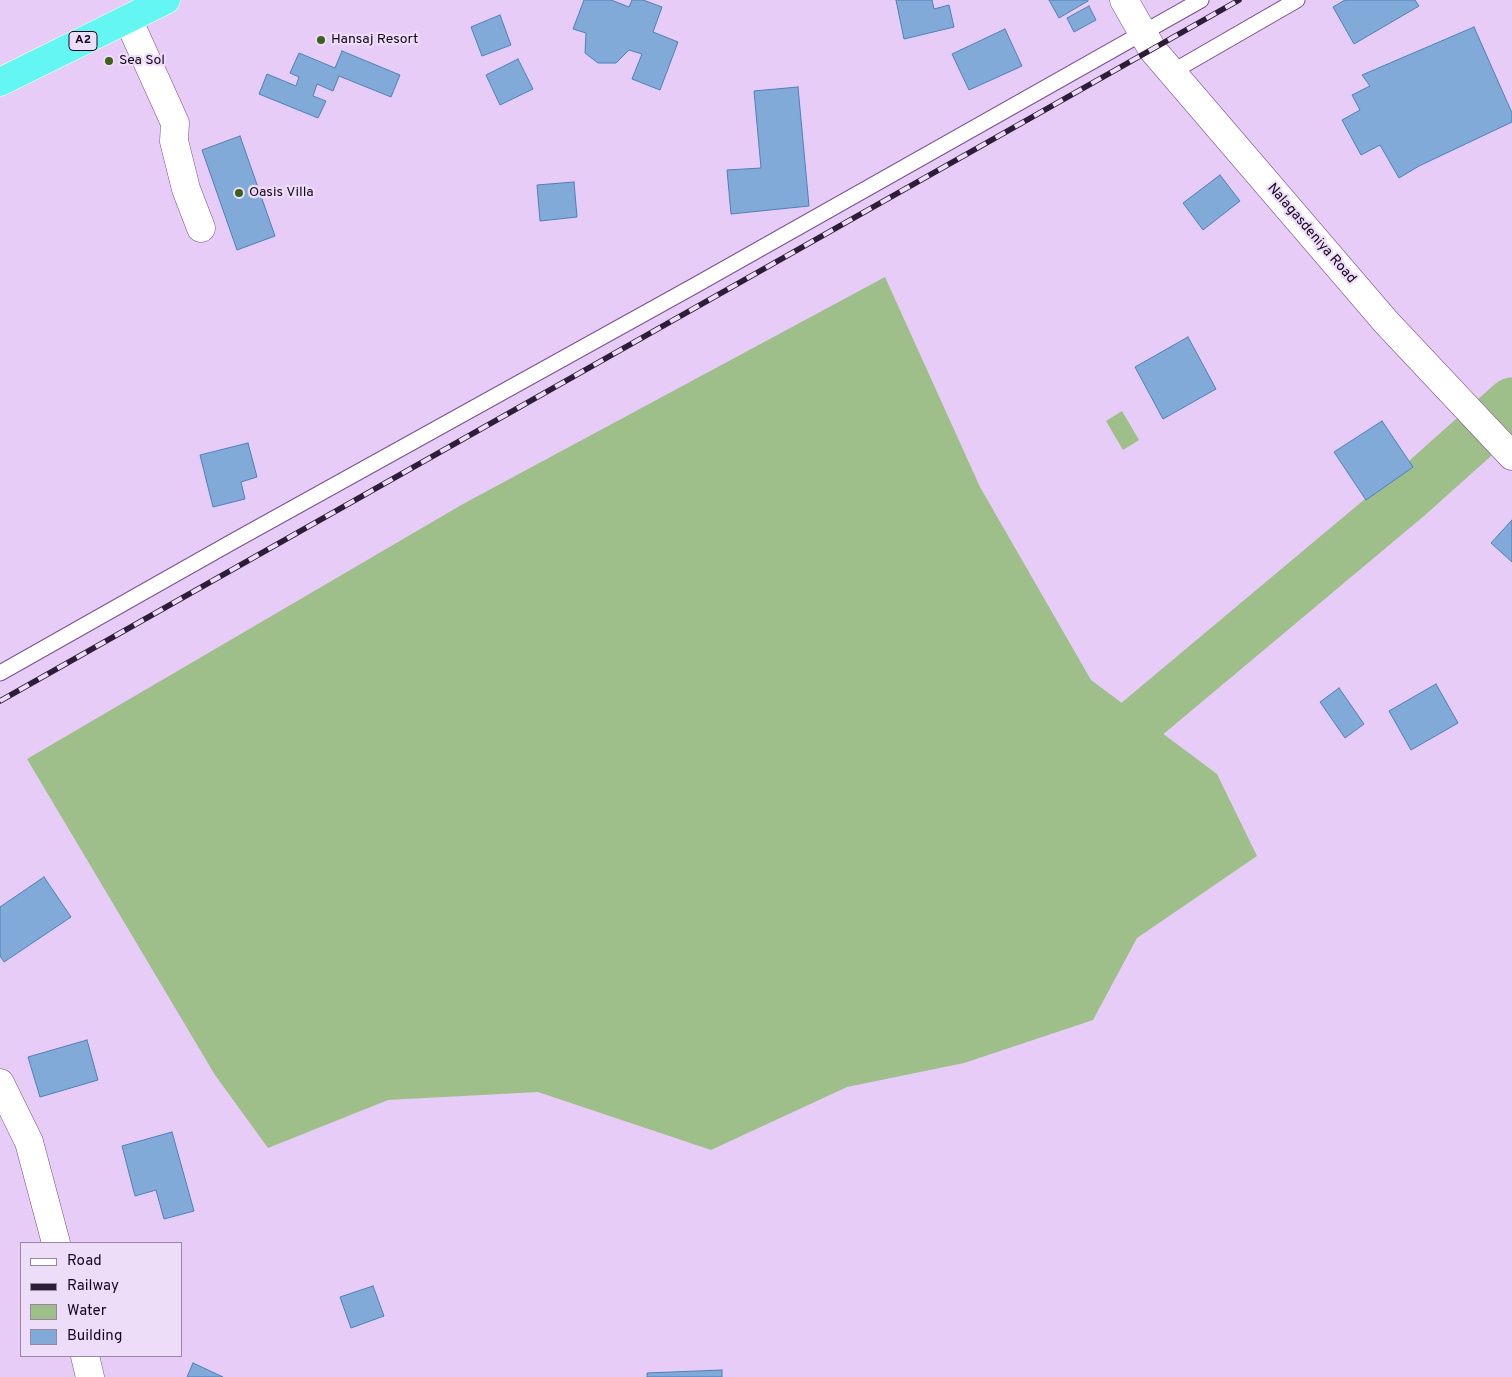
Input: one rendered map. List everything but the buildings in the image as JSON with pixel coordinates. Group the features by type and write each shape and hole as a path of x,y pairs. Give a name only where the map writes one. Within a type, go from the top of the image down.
{"highway":[{"name":"A2","path":"0,82 166,0"}],"street":[{"name":"Nalagasdeniya Road","path":"1124,0 1152,49 1386,322 1512,456"},
{"path":"128,19 175,123 174,141 186,190 201,228"},
{"path":"0,1083 29,1142 56,1242"},
{"path":"85,1357 90,1377"}],"lane":[{"path":"0,672 711,276 1200,0"},
{"path":"1172,72 1298,0"}],"water":[{"path":"885,277 980,487 1091,680 1217,774 1257,856 1137,938 1093,1020 964,1063 847,1087 711,1150 538,1092 388,1100 268,1148 215,1075 27,759 463,504"},
{"path":"1122,411 1139,440 1123,450 1106,421"}],"waterway":[{"path":"1137,723 1407,497 1512,403"}],"railway":[{"path":"0,701 1239,0"}],"place":[{"name":"Hansaj Resort","path":"321,40"},
{"name":"Sea Sol","path":"109,61"},
{"name":"Oasis Villa","path":"239,193"}]}
